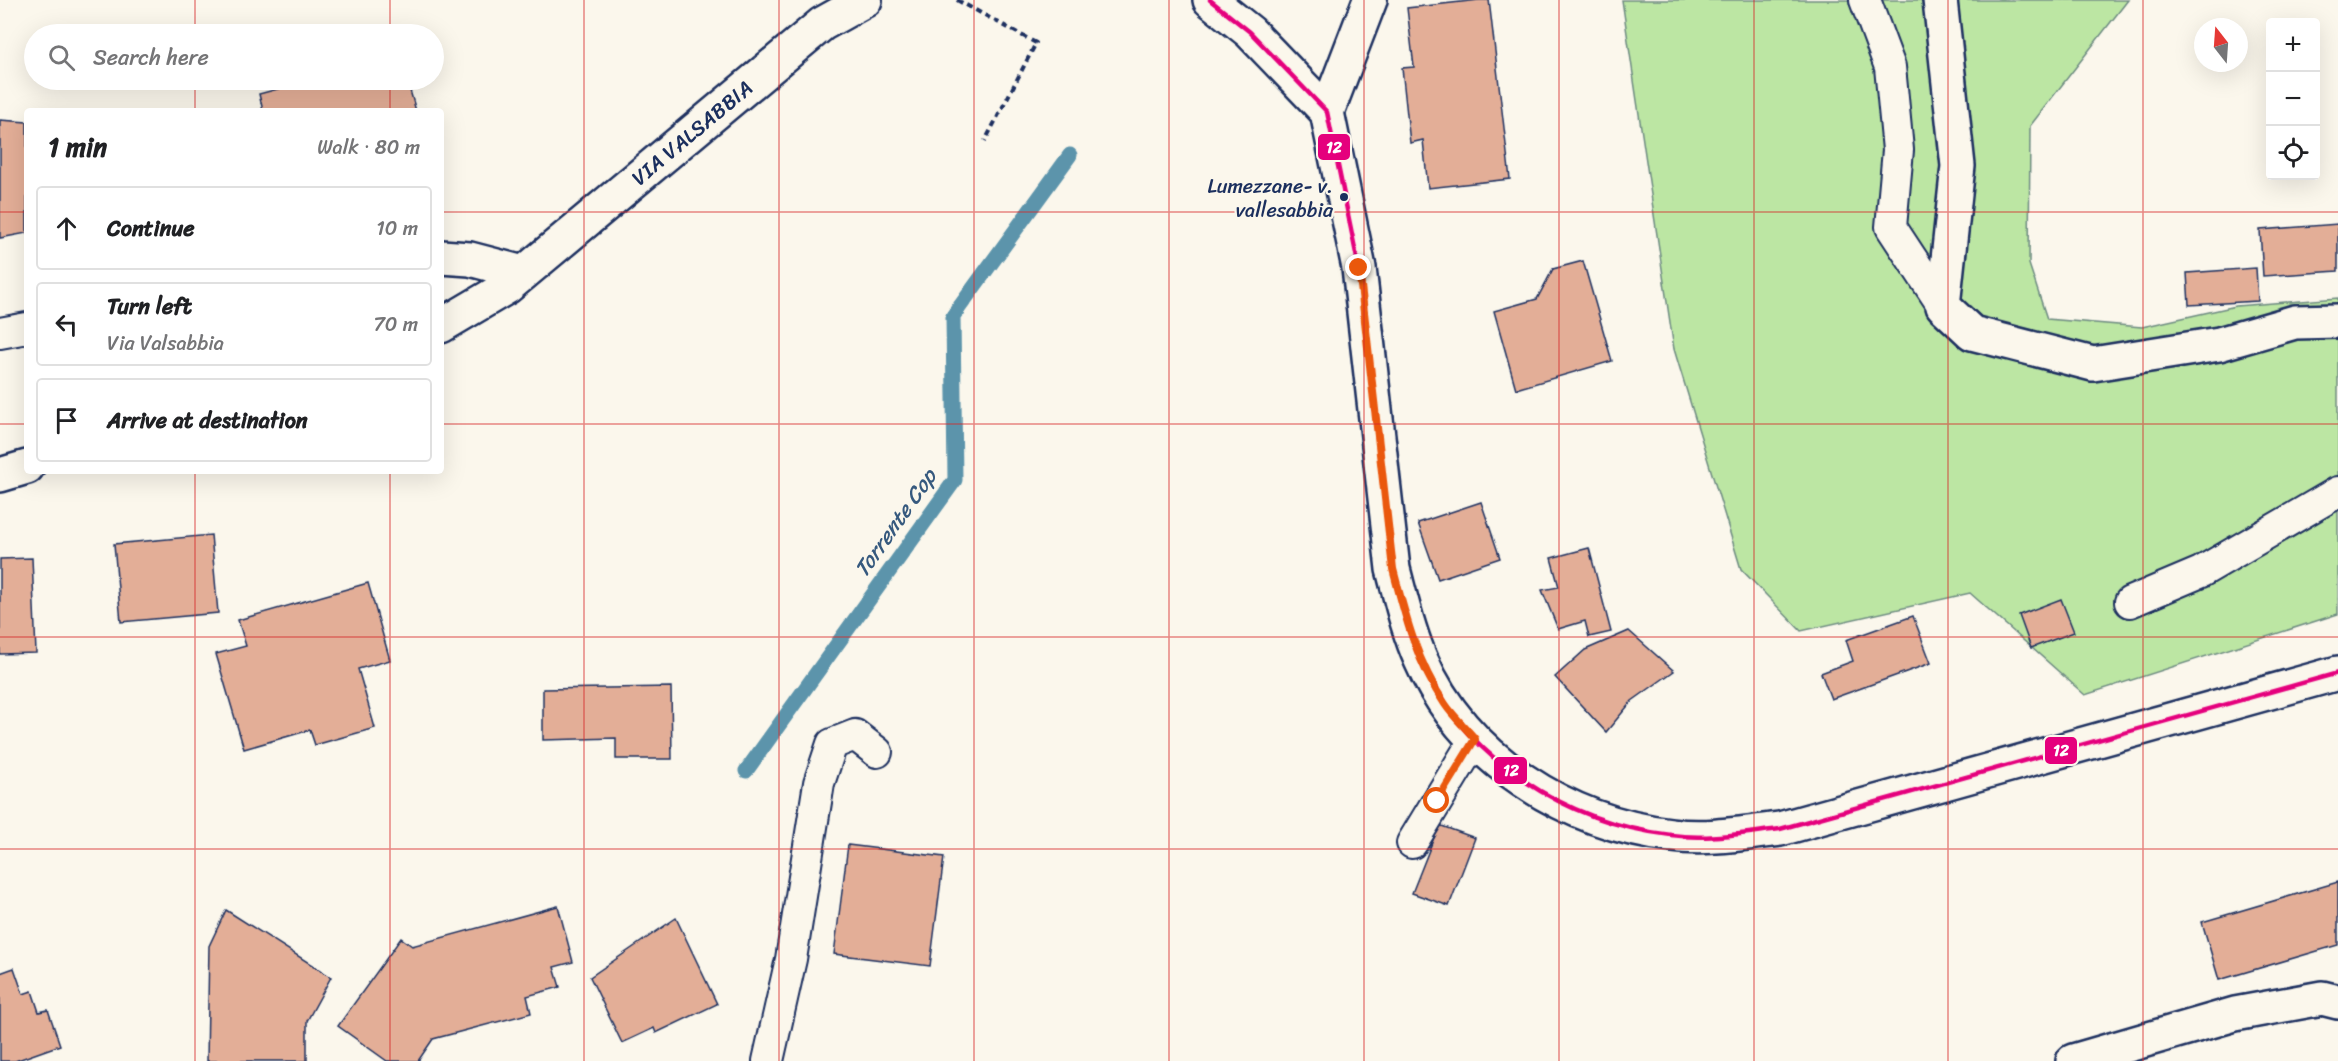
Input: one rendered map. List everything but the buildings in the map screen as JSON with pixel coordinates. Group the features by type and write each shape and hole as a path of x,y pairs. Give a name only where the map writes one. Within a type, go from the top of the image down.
{"main road":[{"name":"VIA VALSABBIA","path":"444,324 507,287 822,24 865,0"},
{"path":"1210,0 1250,32 1327,112 1359,268 1393,569 1404,613 1421,660 1445,704 1475,739 1499,761 1541,793 1576,811 1618,825 1672,836 1726,836 1780,829 2338,673"},
{"path":"1327,112 1370,0"},
{"path":"1940,0 1958,166 1943,306 1972,333 2093,364 2219,344 2295,322 2338,321"},
{"path":"444,257 470,259 523,273"},
{"path":"0,475 24,468"},
{"path":"2073,1061 2235,1014 2322,998 2338,1002"}],"lane":[{"path":"1864,0 1890,67 1898,150 1891,227 1943,306"},
{"path":"0,333 24,329"},
{"path":"2130,602 2201,572 2338,492"},
{"path":"768,1061 791,959 819,783 832,744 855,735 877,752"},
{"path":"1412,843 1475,739"}],"path":[{"path":"957,0 1036,43 985,141"}],"green space":[{"path":"1622,0 2128,0 2030,126 2029,264 2047,319 2142,327 2236,306 2338,298 2338,614 2085,695 1970,593 1801,631 1741,569 1674,349"}],"waterway":[{"name":"Torrente Cop","path":"746,771 955,480 953,316 1070,155"}],"transit line":[{"name":"12","path":"1210,0 1250,32 1327,112 1359,268 1393,569 1405,615 1421,660 1440,695 1464,727 1492,756 1523,780 1594,817 1632,828 1698,837 1780,829 2338,673"}],"place":[{"name":"Lumezzane- v. vallesabbia","path":"1344,197"}],"route":[{"path":"1359,268 1393,569 1404,613 1421,660 1445,704 1475,739 1437,801"}]}
